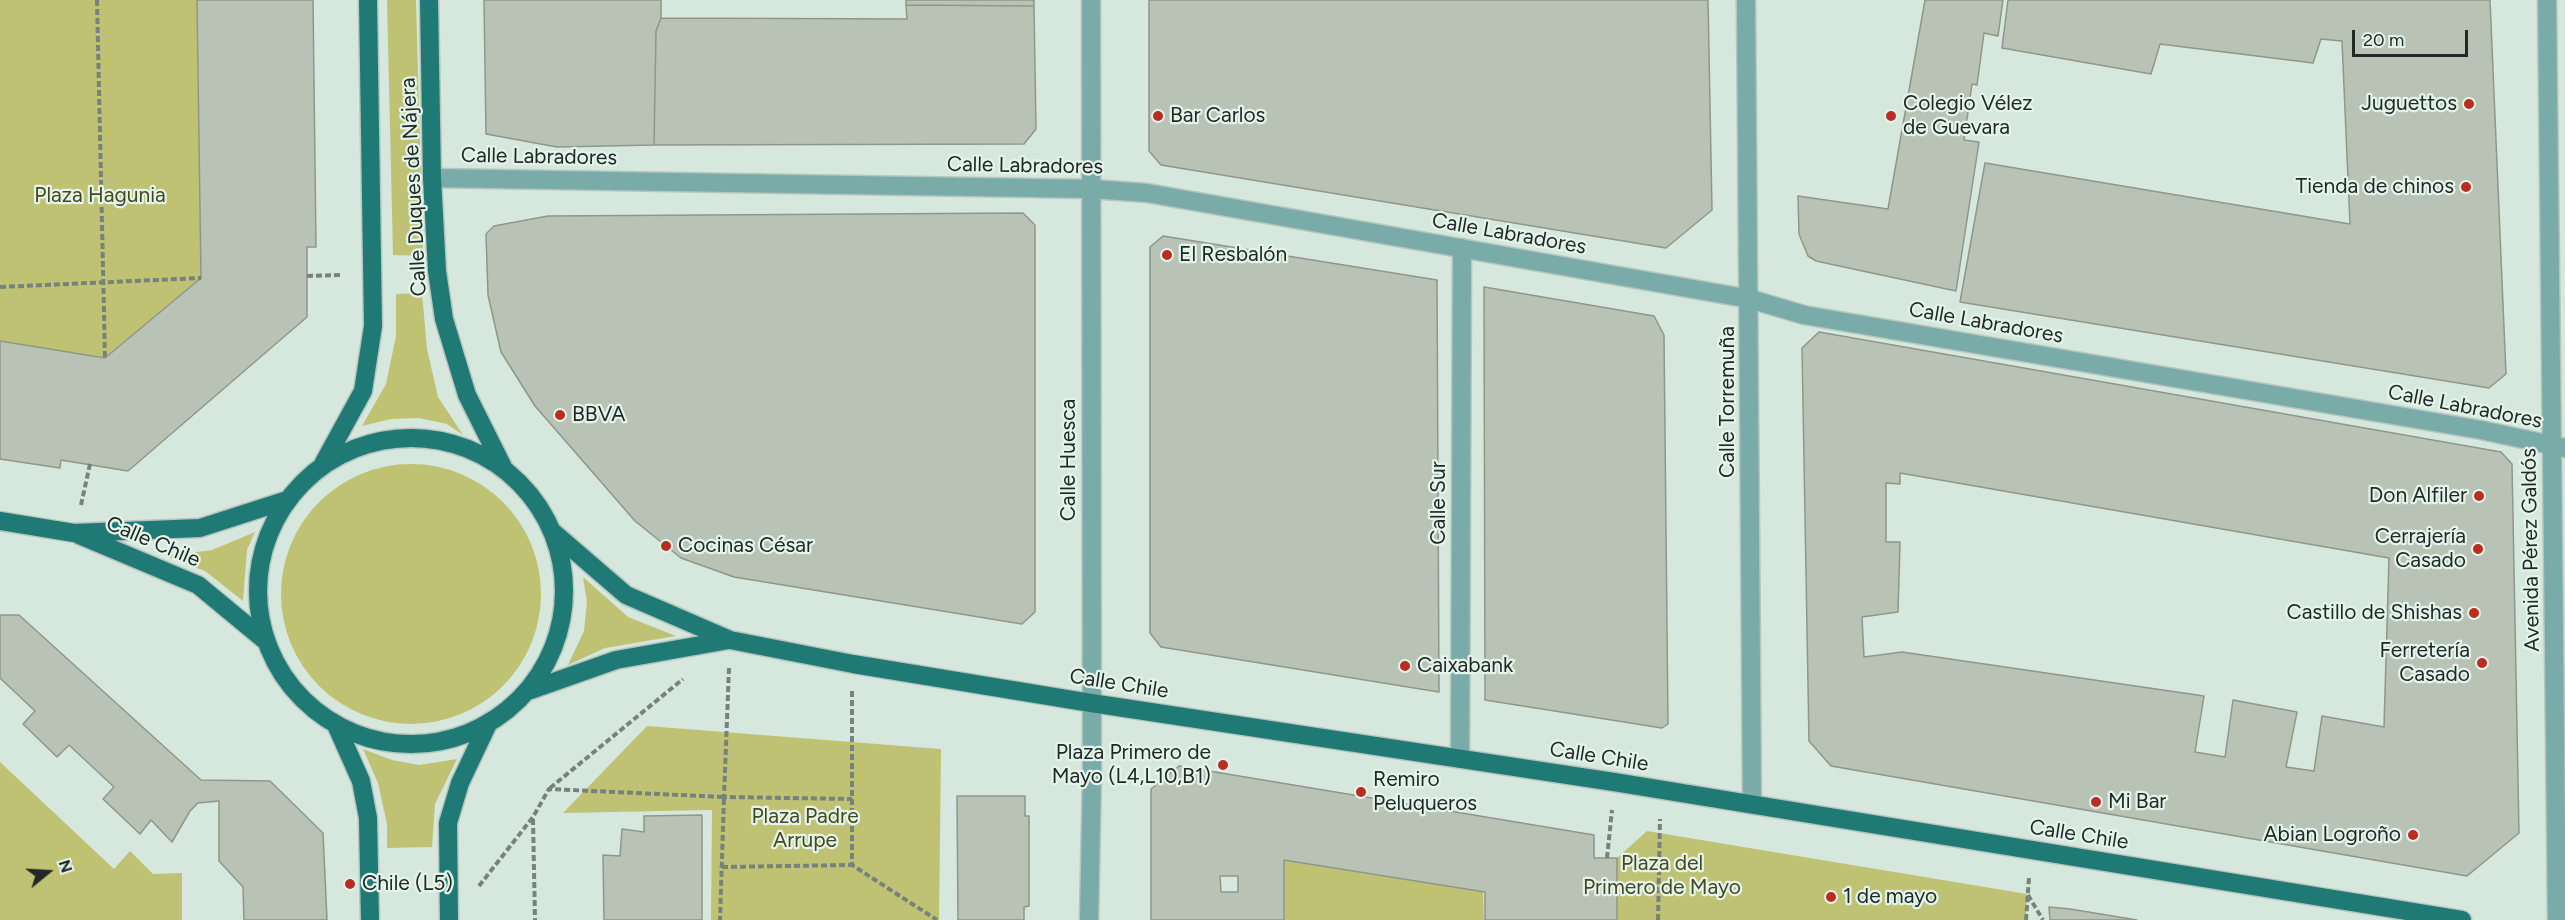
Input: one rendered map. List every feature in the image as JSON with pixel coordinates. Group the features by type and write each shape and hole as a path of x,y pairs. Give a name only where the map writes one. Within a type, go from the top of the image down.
{"main road":[{"name":"Calle Duques de Nájera","path":"323,464 363,391 373,326 368,0"},
{"name":"Calle Duques de Nájera","path":"429,0 432,178 437,271 444,319 467,395 504,468"},
{"path":"417,437 456,444 480,453 504,468 533,497 553,532 563,567 564,608 550,657 528,691 489,724 453,739 425,744 376,741 336,725 316,711 292,687 267,642 259,615 259,572 265,543 287,500 306,478 323,464 359,446 388,439 417,437"},
{"name":"Calle Chile","path":"0,521 74,533 200,528 287,500"},
{"name":"Calle Chile","path":"553,532 626,595 730,640 853,664 1091,703 1614,782 2032,850 2380,913 2462,920"},
{"name":"Calle Chile","path":"74,533 198,585 267,642"},
{"name":"Calle Chile","path":"528,691 616,660 730,640"},
{"path":"449,920 448,824 460,783 489,724"},
{"path":"336,725 361,781 368,818 370,920"}],"street":[{"name":"Calle Huesca","path":"1089,920 1091,0"},
{"name":"Calle Torremuña","path":"1746,0 1752,804"},
{"name":"Avenida Pérez Galdós","path":"2547,0 2559,448 2558,920"},
{"name":"Calle Labradores","path":"432,178 1092,189 1147,193 1750,299 1804,315 2481,430 2559,448"},
{"name":"Calle Sur","path":"1460,759 1462,248"}],"path":[{"path":"97,0 105,358"},
{"path":"0,287 201,278"},
{"path":"74,533 90,464"},
{"path":"720,920 730,640"},
{"path":"852,865 853,664"},
{"path":"474,892 533,817 549,789 684,677"},
{"path":"1607,858 1614,782"},
{"path":"549,789 852,800"},
{"path":"1658,920 1661,790"},
{"path":"533,817 535,920"},
{"path":"2026,920 2032,850"},
{"path":"722,867 852,865 937,920"},
{"path":"2027,894 2043,920"}],"green space":[{"name":"Plaza Hagunia","path":"0,0 197,0 201,278 105,358 0,341"},
{"path":"387,0 416,0 423,256 393,255"},
{"path":"422,293 427,349 438,397 463,435 447,424 419,418 391,419 362,426 386,384 396,336 396,294"},
{"path":"411,464 436,466 461,474 483,486 503,502 519,522 531,544 539,569 541,594 539,619 531,644 519,666 503,686 483,702 461,714 436,722 411,724 386,722 361,714 339,702 319,686 303,666 291,644 283,619 281,594 283,569 291,544 303,522 319,502 339,486 361,474 386,466"},
{"path":"255,532 247,550 243,601 205,571 166,556 212,550"},
{"path":"583,577 628,617 676,636 605,648 568,665 584,631 587,602"},
{"name":"Plaza Padre Arrupe","path":"647,726 941,749 939,920 711,920 712,810 563,813"},
{"path":"363,749 392,760 419,765 457,759 435,804 432,847 387,848 387,824 378,783"},
{"path":"0,762 114,869 130,851 153,874 182,873 182,920 0,920"},
{"name":"Plaza del Primero de Mayo","path":"1647,831 2027,894 2026,920 1617,920 1617,858"},
{"path":"1284,860 1483,892 1484,920 1284,920"}],"building":[{"path":"197,0 313,0 316,247 307,247 307,317 128,471 61,460 60,468 0,459 0,341 105,358 201,278"},
{"path":"484,0 661,0 661,18 656,31 654,145 557,147 486,134"},
{"path":"906,0 1034,0 1034,6 906,5"},
{"path":"1149,0 1708,0 1712,210 1666,248 1161,165 1149,151"},
{"path":"1925,0 2003,0 1998,36 1984,33 1977,85 1972,84 1964,140 1979,142 1956,291 1816,261 1808,256 1799,234 1798,196 1888,209"},
{"path":"2008,0 2490,0 2506,374 2489,388 1960,302 1985,163 2350,224 2342,41 2321,39 2313,63 2160,44 2151,74 2002,48"},
{"path":"906,5 1034,6 1036,129 1024,144 654,145 656,31 661,18 907,19"},
{"path":"1023,213 1035,225 1035,612 1022,624 734,577 681,558 635,521 535,406 501,352 488,295 486,234 494,226 548,216"},
{"path":"1163,236 1437,280 1439,692 1161,647 1150,633 1150,247"},
{"path":"1484,287 1654,316 1664,335 1668,724 1662,728 1485,700"},
{"path":"1819,332 2501,452 2512,464 2519,833 2467,876 1831,766 1809,741 1802,348","holes":["1900,473 2389,558 2384,727 2322,716 2314,771 2286,767 2297,712 2233,700 2225,757 2195,752 2204,696 1902,652 1864,657 1862,617 1898,612 1900,542 1886,542 1886,483 1900,484"]},
{"path":"0,615 19,615 201,780 270,781 323,833 327,920 244,920 243,887 219,861 219,801 198,803 190,811 172,842 151,820 140,834 103,799 114,787 69,745 57,757 23,724 35,711 0,678"},
{"path":"1179,766 1594,835 1594,858 1617,858 1617,920 1485,920 1485,892 1284,860 1284,920 1151,920 1151,789","holes":["1220,876 1238,876 1238,892 1221,892"]},
{"path":"957,796 1025,796 1025,816 1029,816 1029,906 1024,907 1024,920 958,920"},
{"path":"702,815 702,920 604,920 603,855 620,856 622,829 644,832 644,816"},
{"path":"2049,907 2070,909 2137,920 2050,920"}],"place":[{"name":"Juguettos","path":"2469,104"},
{"name":"Bar Carlos","path":"1158,116"},
{"name":"Colegio Vélez de Guevara","path":"1891,116"},
{"name":"Tienda de chinos","path":"2466,187"},
{"name":"El Resbalón","path":"1167,255"},
{"name":"BBVA","path":"560,415"},
{"name":"Don Alfiler","path":"2479,496"},
{"name":"Cocinas César","path":"666,546"},
{"name":"Cerrajería Casado","path":"2478,549"},
{"name":"Castillo de Shishas","path":"2474,613"},
{"name":"Ferretería Casado","path":"2482,663"},
{"name":"Caixabank","path":"1405,666"},
{"name":"Plaza Primero de Mayo (L4,L10,B1)","path":"1223,765"},
{"name":"Remiro Peluqueros","path":"1361,792"},
{"name":"Mi Bar","path":"2096,802"},
{"name":"Abian Logroño","path":"2413,835"},
{"name":"Chile (L5)","path":"350,884"},
{"name":"1 de mayo","path":"1831,897"}]}
